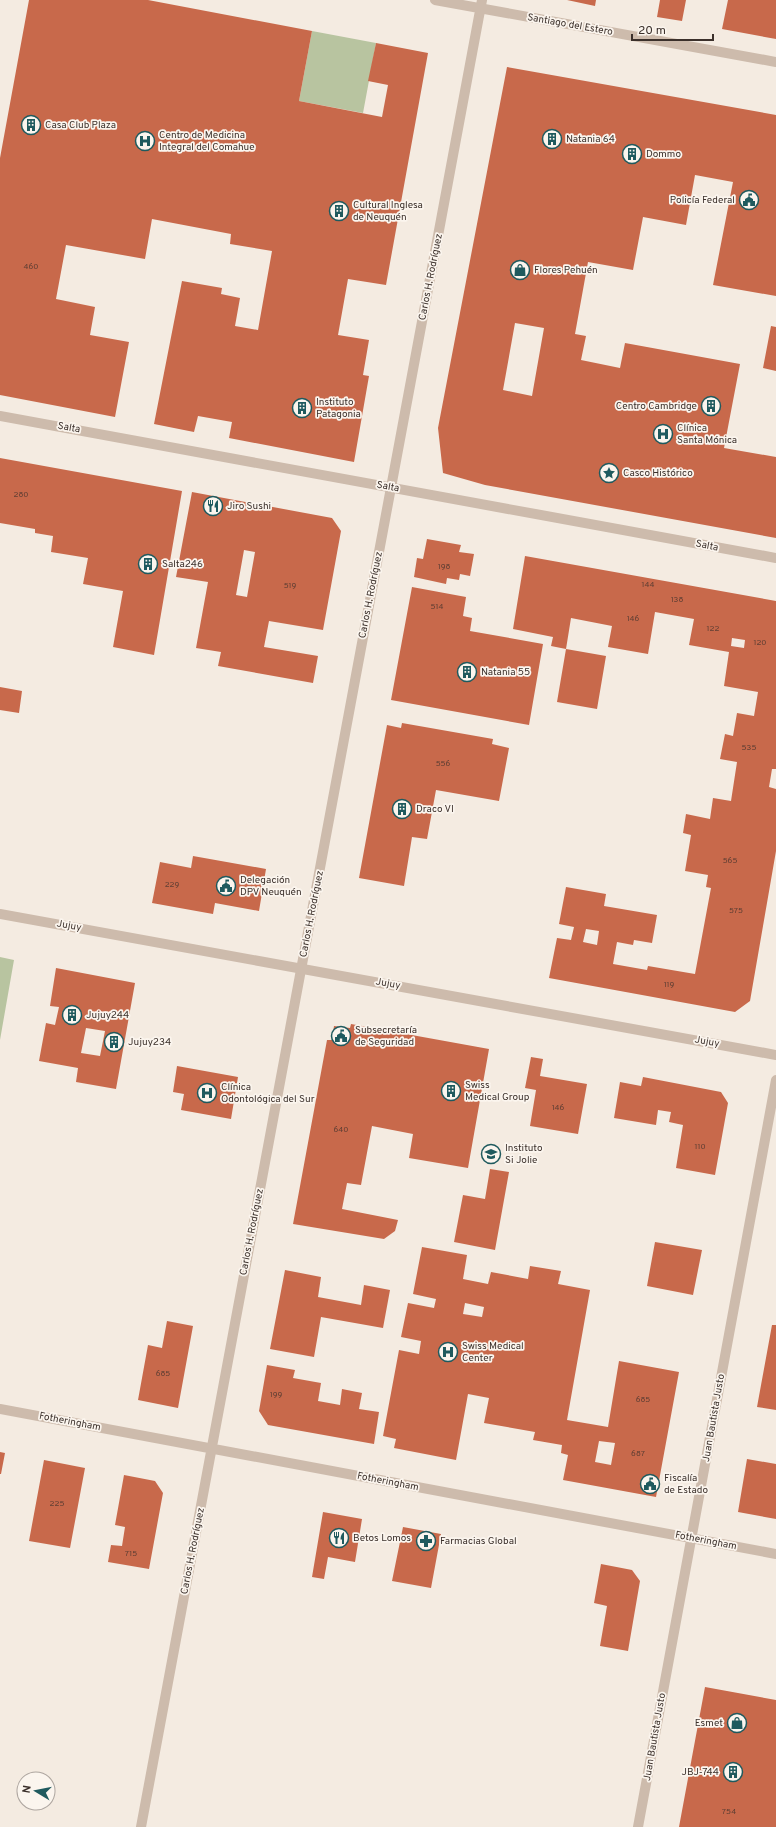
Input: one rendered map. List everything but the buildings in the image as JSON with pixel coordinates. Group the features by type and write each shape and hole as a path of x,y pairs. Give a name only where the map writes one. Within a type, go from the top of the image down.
{"street":[{"name":"Santiago del Estero","path":"435,0 481,4 776,62"},
{"name":"Carlos H. Rodríguez","path":"141,1827 481,4"},
{"name":"Salta","path":"0,416 776,558"},
{"name":"Jujuy","path":"0,914 776,1055"},
{"name":"Juan Bautista Justo","path":"638,1827 776,1080"},
{"name":"Fotheringham","path":"0,1409 776,1554"}],"green space":[{"path":"312,31 376,43 363,113 299,101"},
{"path":"0,957 14,960 0,1040"}],"place":[{"name":"Casa Club Plaza","path":"31,125"},
{"name":"Natania 64","path":"552,139"},
{"name":"Centro de Medicina Integral del Comahue","path":"145,141"},
{"name":"Dommo","path":"632,154"},
{"name":"Policía Federal","path":"749,200"},
{"name":"Cultural Inglesa de Neuquén","path":"339,211"},
{"name":"Flores Pehuén","path":"520,270"},
{"name":"Centro Cambridge","path":"711,406"},
{"name":"Instituto Patagonia","path":"302,408"},
{"name":"Clínica Santa Mónica","path":"663,434"},
{"name":"Casco Histórico","path":"609,473"},
{"name":"Jiro Sushi","path":"213,506"},
{"name":"Salta246","path":"148,564"},
{"name":"Natania 55","path":"467,672"},
{"name":"Draco VI","path":"402,809"},
{"name":"Delegación DPV Neuquén","path":"226,886"},
{"name":"Jujuy244","path":"72,1015"},
{"name":"Subsecretaría de Seguridad","path":"341,1036"},
{"name":"Jujuy234","path":"114,1042"},
{"name":"Swiss Medical Group","path":"451,1091"},
{"name":"Clínica Odontológica del Sur","path":"207,1093"},
{"name":"Instituto Si Jolie","path":"491,1154"},
{"name":"Swiss Medical Center","path":"448,1352"},
{"name":"Fiscalía de Estado","path":"650,1484"},
{"name":"Betos Lomos","path":"339,1538"},
{"name":"Farmacias Global","path":"426,1541"},
{"name":"Esmet","path":"737,1723"},
{"name":"JBJ-744","path":"733,1772"}]}
